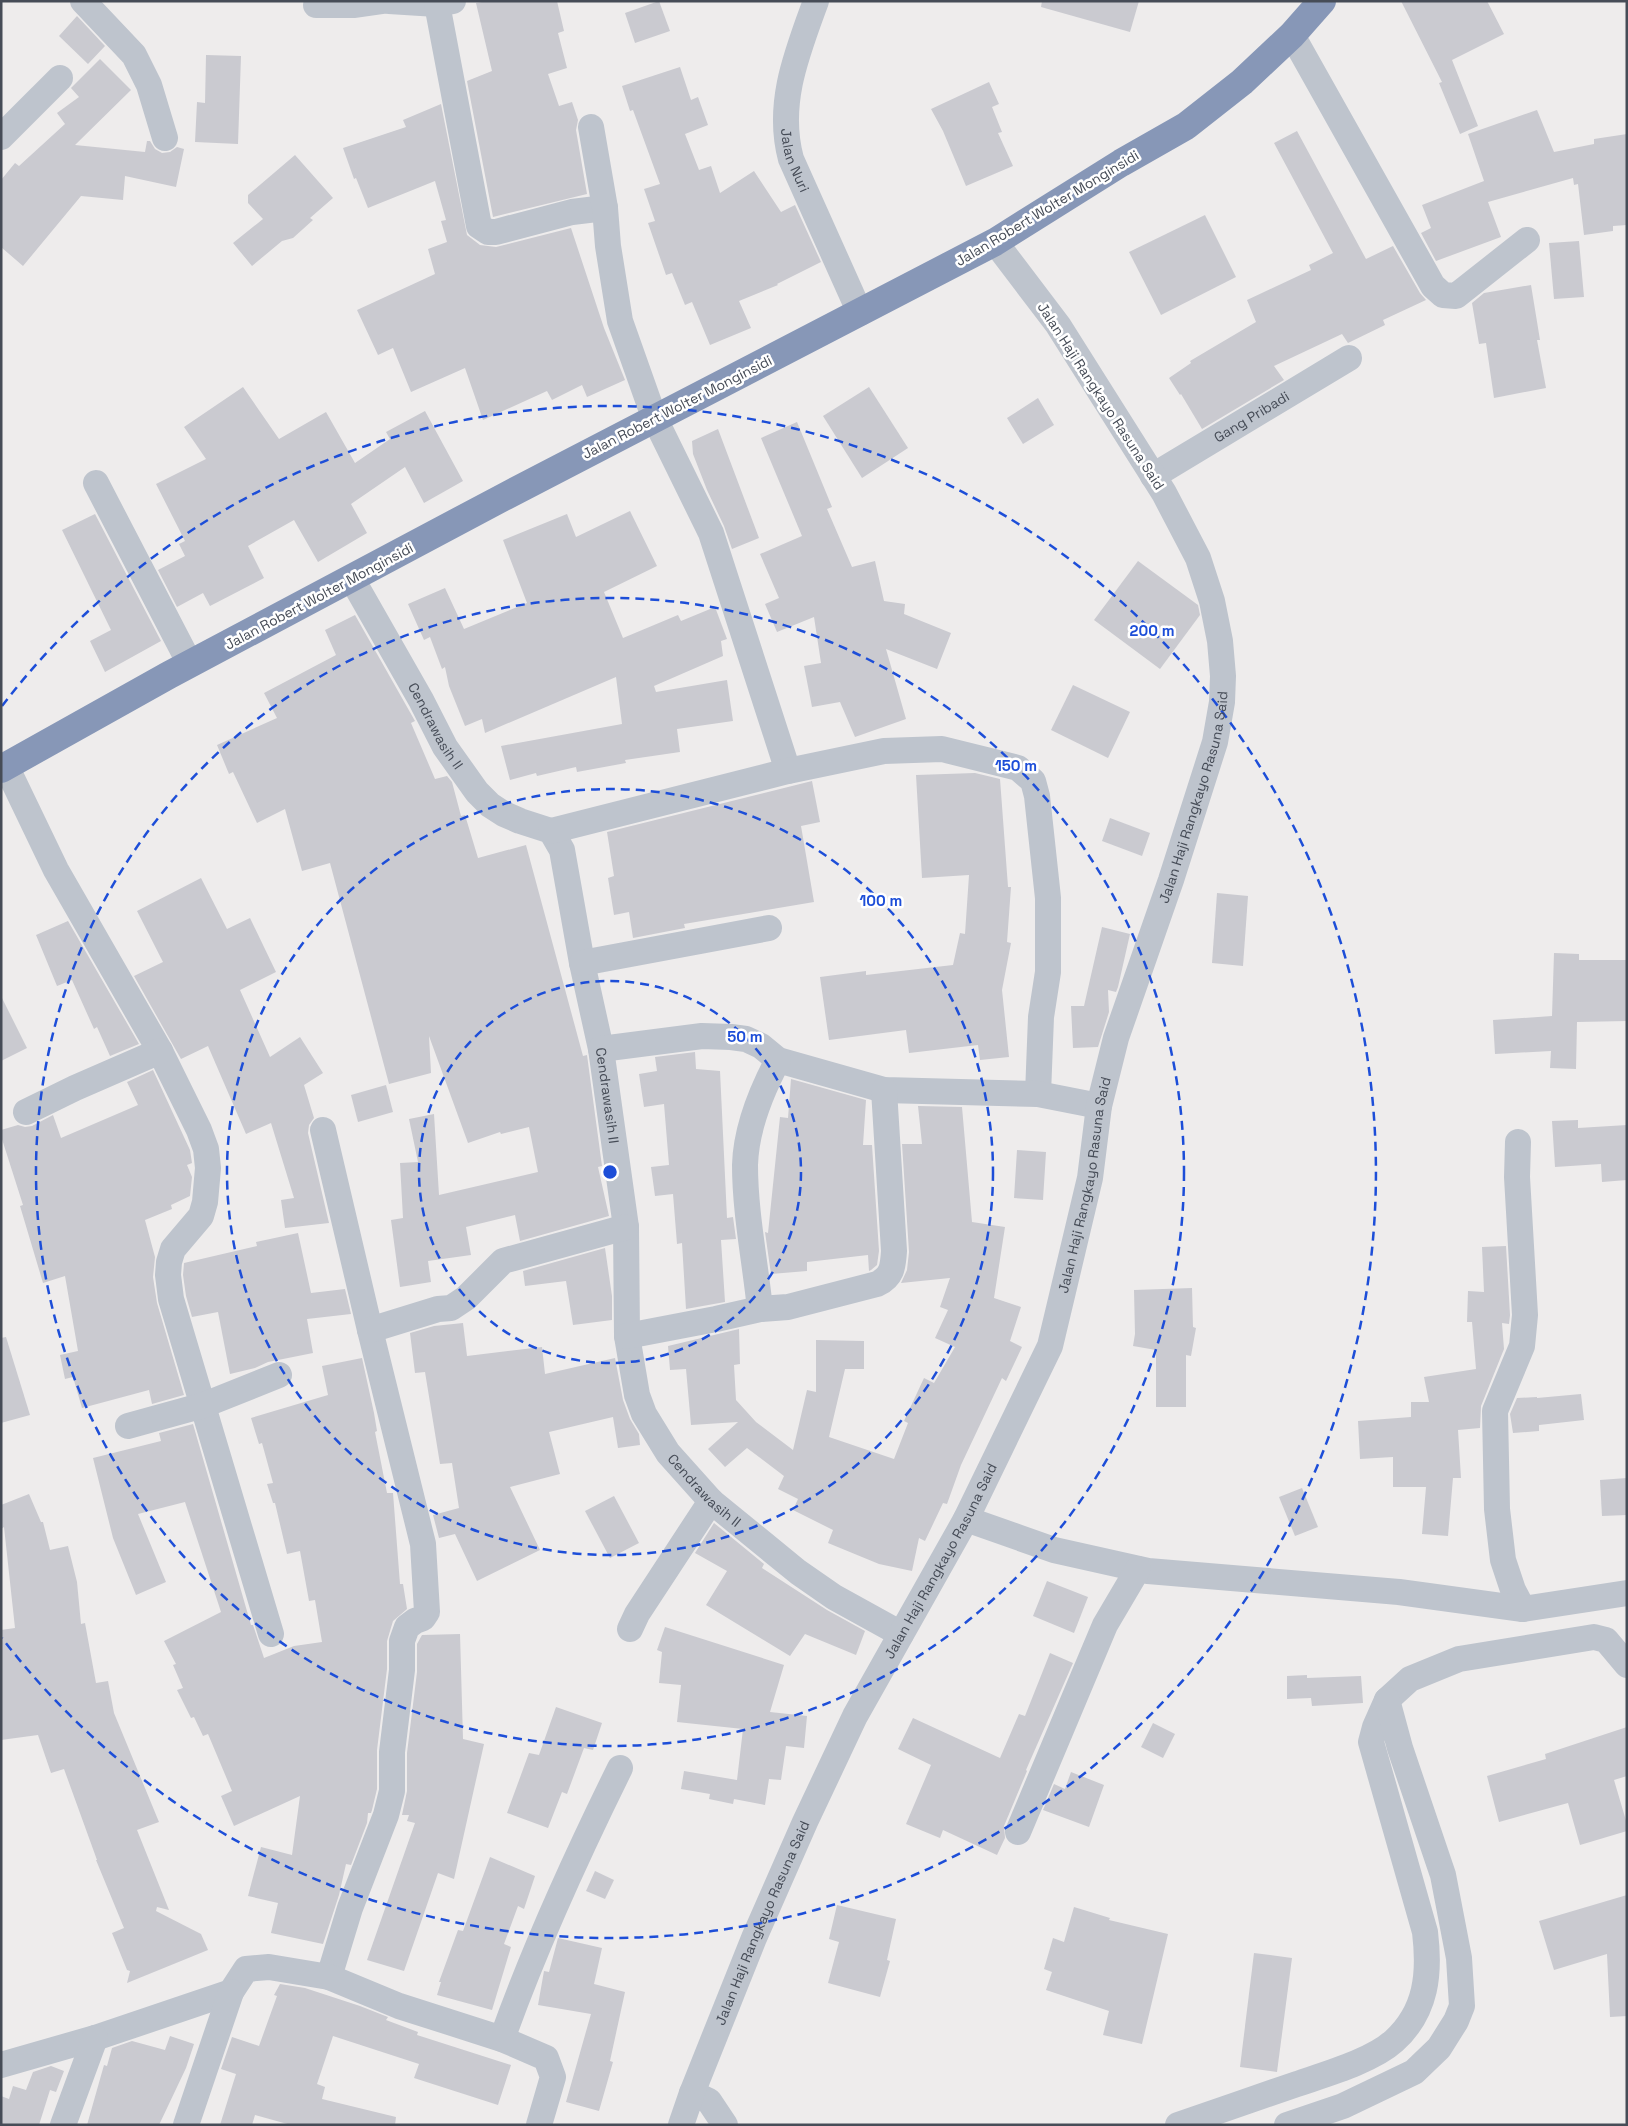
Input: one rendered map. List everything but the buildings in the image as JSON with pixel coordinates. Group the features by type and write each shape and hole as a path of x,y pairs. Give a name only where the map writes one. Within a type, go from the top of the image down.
{"highway":[{"name":"Jalan Robert Wolter Monginsidi","path":"4,768 190,664 352,578 654,418 995,242 1121,163 1186,126 1242,82 1292,35 1322,1"}],"street":[{"path":"83,1 134,55 150,85 165,138"},
{"path":"316,5 383,1"},
{"path":"389,1 445,2 479,226 488,232 496,232 572,212 605,208"},
{"name":"Jalan Nuri","path":"816,1 800,44 789,85 785,116 785,138 791,159 860,312"},
{"path":"1292,35 1433,286 1443,295 1456,296 1527,240"},
{"path":"1,137 60,78"},
{"path":"591,126 605,208 608,246 620,321 654,418 711,533 788,771"},
{"name":"Jalan Haji Rangkayo Rasuna Said","path":"681,2125 754,1938 805,1822 855,1716 966,1519 1050,1346 1090,1178 1099,1106 1116,1038 1171,880 1215,742 1222,702 1223,676 1220,640 1212,601 1198,558 1153,476 1058,326 995,242"},
{"name":"Gang Pribadi","path":"1153,476 1349,358"},
{"path":"96,483 190,664"},
{"name":"Cendrawasih II","path":"352,578 421,700 445,747 477,792 490,805 504,814 520,822 551,831 562,850 582,963 601,1049 626,1227 627,1336 637,1395 644,1414 668,1453 711,1501 798,1572 834,1597 901,1634"},
{"path":"551,831 788,771 884,751 942,749 1018,768 1033,781 1038,796 1048,898 1048,972 1041,1017 1038,1094"},
{"path":"4,768 56,870 160,1051 199,1130 206,1149 208,1168 205,1202 201,1216 173,1249 168,1275 171,1299 204,1405 270,1634"},
{"path":"582,963 769,928"},
{"path":"601,1049 702,1036 746,1038 761,1046 778,1060 884,1090 1038,1094 1099,1106"},
{"path":"26,1112 75,1088 160,1051"},
{"path":"760,1308 745,1163 751,1129 762,1090 778,1060"},
{"path":"627,1336 716,1319 760,1308 788,1306 871,1286 884,1281 891,1273 894,1251 884,1090"},
{"path":"323,1130 423,1544 427,1612 423,1618 407,1627 402,1641 402,1670 392,1752 392,1791 386,1815 350,1908 329,1978"},
{"path":"1518,1142 1517,1177 1525,1315 1522,1346 1495,1411 1497,1509 1503,1560 1513,1590 1523,1609"},
{"path":"370,1330 438,1309 451,1308 466,1298 503,1261 626,1227"},
{"path":"128,1426 204,1405 279,1375"},
{"path":"630,1629 637,1614 711,1501"},
{"path":"966,1519 1054,1550 1138,1568 1399,1592 1523,1609 1627,1593"},
{"path":"1018,1832 1105,1626 1138,1568"},
{"path":"1178,2125 1333,2072 1378,2052 1394,2041 1408,2024 1421,2002 1429,1960 1425,1932 1371,1742 1375,1727 1387,1700 1410,1679 1459,1659 1574,1639 1594,1637 1606,1640 1627,1665"},
{"path":"1287,2125 1343,2106 1414,2072 1439,2048 1456,2021 1462,2006 1459,1958 1443,1875 1400,1748 1387,1700"},
{"path":"502,2039 523,1981 554,1907 620,1768"},
{"path":"1429,1960 1459,1958"},
{"path":"186,2125 231,1992 246,1969 269,1967 329,1978 399,2006 502,2039 546,2058 553,2077 539,2125"},
{"path":"1,2065 95,2038 231,1992"},
{"path":"63,2125 95,2038"},
{"path":"1333,2072 1343,2106"},
{"path":"692,2093 709,2101 725,2125"}]}
